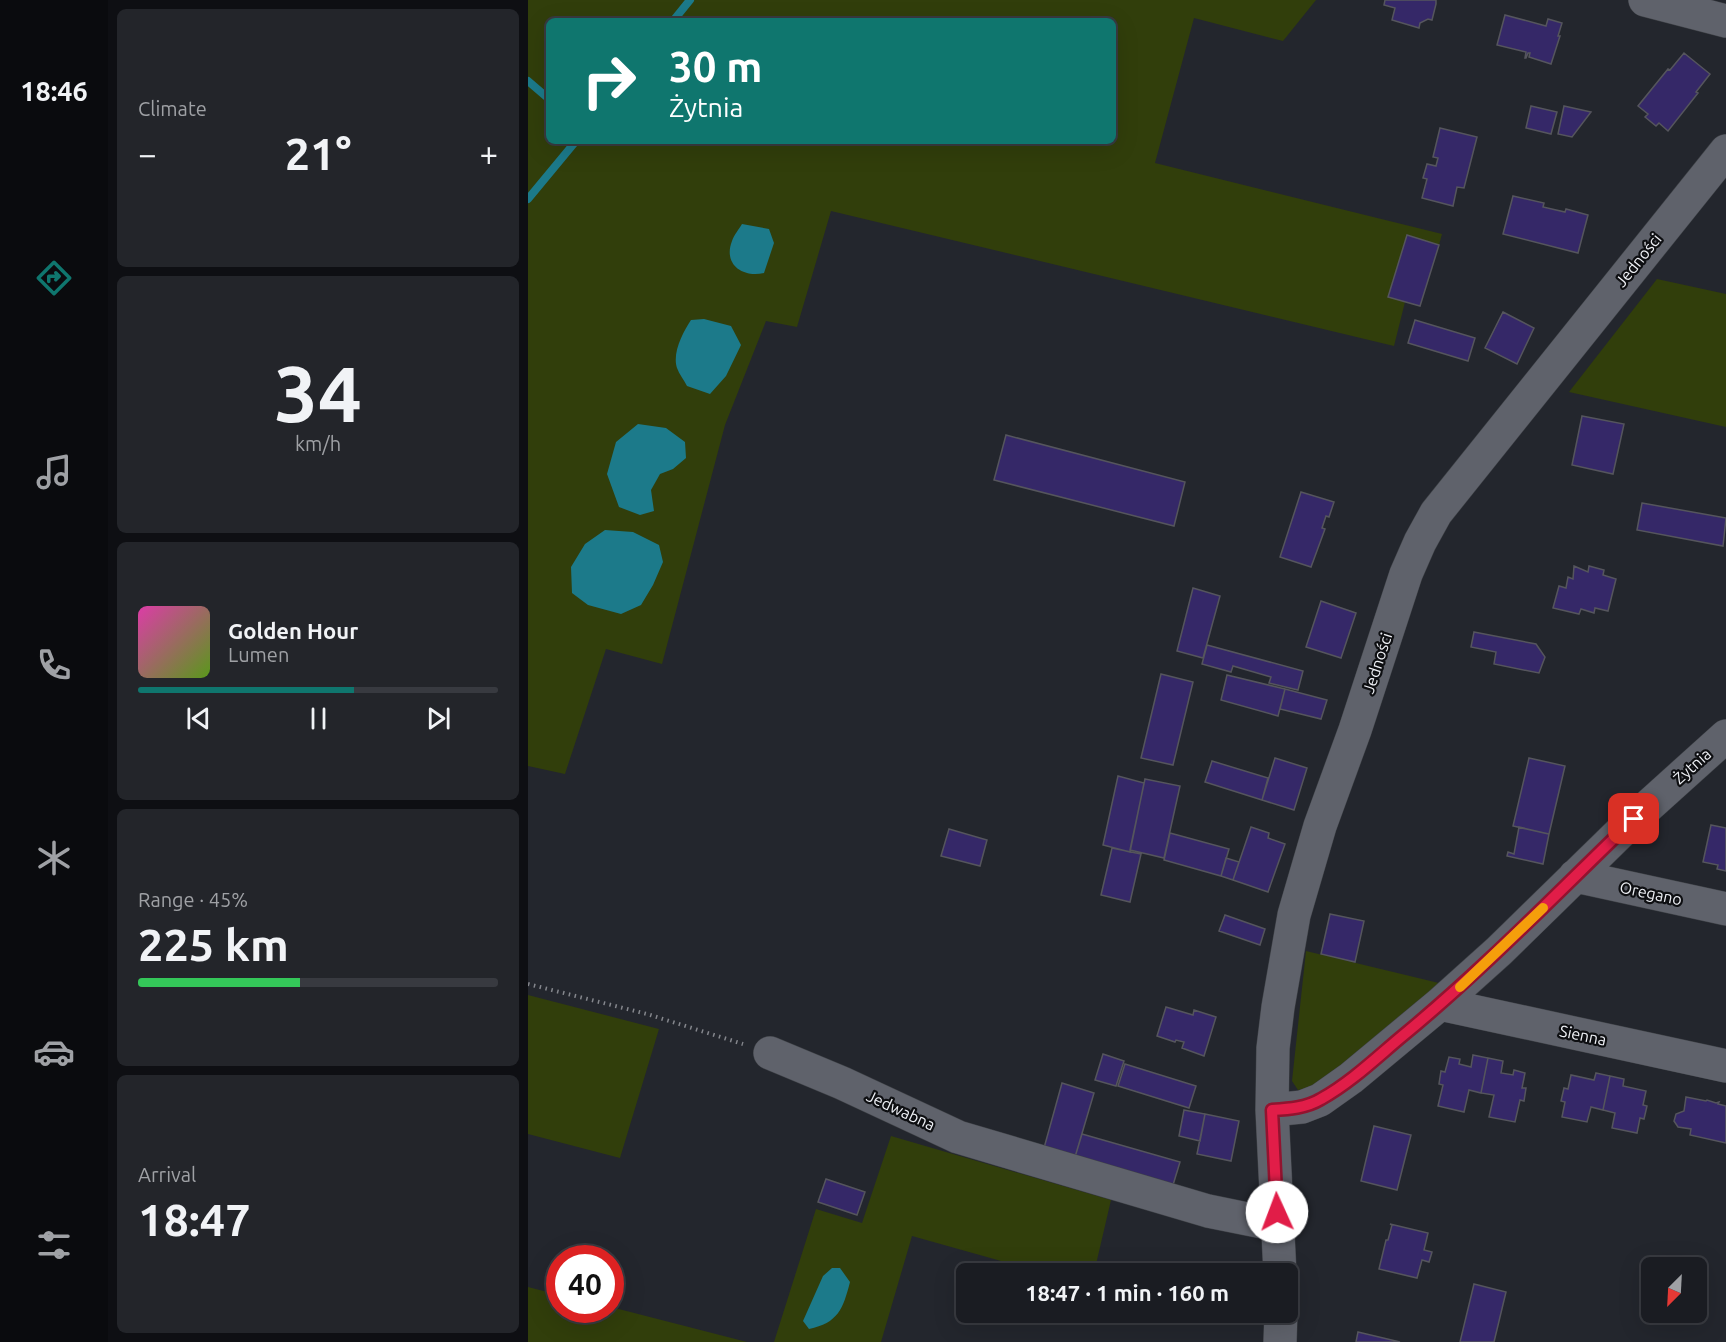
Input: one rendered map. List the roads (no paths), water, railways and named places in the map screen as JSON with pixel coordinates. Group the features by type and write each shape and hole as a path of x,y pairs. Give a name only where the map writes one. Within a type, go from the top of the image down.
{"street":[{"path":"1645,0 1726,21"},
{"name":"Jedności","path":"1279,1263 1272,1110 1273,1047 1276,1017 1296,908 1320,826 1355,730 1411,560 1436,513 1726,151"},
{"name":"Żytnia","path":"1272,1110 1302,1107 1320,1100 1351,1078 1499,951 1634,819 1726,736"},
{"name":"Oregano","path":"1575,876 1726,909"},
{"name":"Sienna","path":"1440,1004 1726,1066"},
{"name":"Jedwabna","path":"770,1053 831,1078 958,1137 1208,1211 1277,1225"},
{"path":"1280,1342 1281,1323"}],"water":[{"path":"742,224 769,229 774,243 764,273 748,273 736,268 732,263 730,249"},
{"path":"704,319 731,326 741,345 726,376 710,394 687,386 676,362 679,343 691,320"},
{"path":"638,424 666,428 685,442 686,458 673,469 660,474 651,490 654,511 640,515 619,507 607,474 616,442"},
{"path":"605,530 633,532 659,545 663,562 641,605 621,614 588,605 572,593 571,567 585,544"},
{"path":"832,1268 840,1268 850,1282 845,1300 833,1319 809,1329 803,1321 823,1276"}],"waterway":[{"path":"675,18 690,0"},
{"path":"528,81 546,96"},
{"path":"528,199 574,144"}]}
